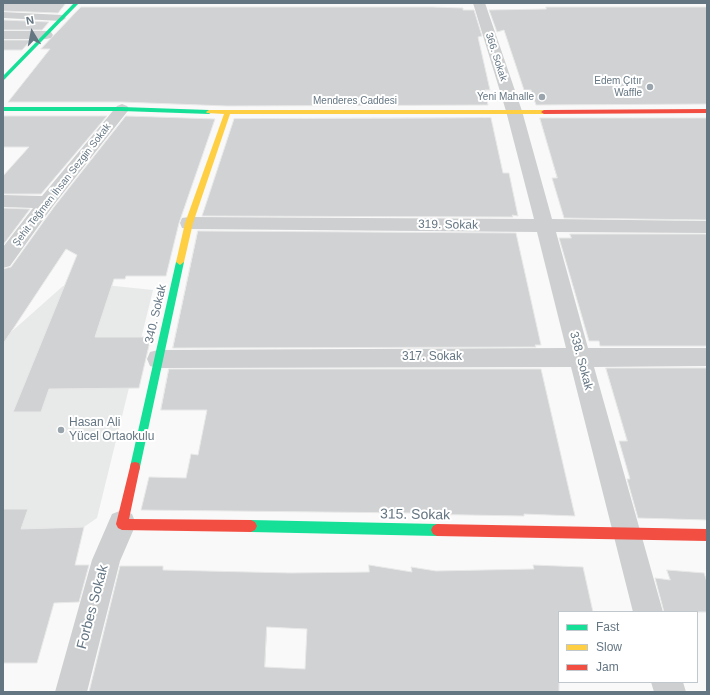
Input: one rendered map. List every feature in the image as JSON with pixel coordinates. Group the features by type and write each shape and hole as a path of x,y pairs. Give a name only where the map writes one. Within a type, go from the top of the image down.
{"main road":[{"path":"3,79 77,3"},
{"name":"Menderes Caddesi","path":"3,108 122,109 227,113 707,111"},
{"name":"340. Sokak","path":"122,524 188,223 227,113"},
{"name":"315. Sokak","path":"122,524 707,535"}],"street":[{"name":"366. Sokak","path":"479,3 514,111"},
{"path":"3,35 46,35"},
{"name":"Şehit Teğmen İhsan Sezgin Sokak","path":"3,261 47,202 122,109"},
{"name":"338. Sokak","path":"514,111 648,611"},
{"path":"3,201 47,202"},
{"name":"319. Sokak","path":"188,223 707,227"},
{"name":"317. Sokak","path":"158,359 707,356"},
{"name":"Forbes Sokak","path":"71,692 106,560 122,524"}],"lane":[{"path":"3,16 62,18"}],"shaded area":[{"name":"Hasan Ali Yücel Ortaokulu","path":"105,285 153,290 97,518 84,527 25,529 3,535 3,343 10,333 63,286"}],"building":[{"path":"3,3 66,3 58,13 3,11"},
{"path":"81,7 432,7 463,8 463,10 474,10 482,36 478,37 490,90 485,90 488,105 227,106 122,102 8,102 50,49 41,49"},
{"path":"546,7 707,7 707,104 536,105 531,90 524,90 504,30 497,32 489,10 546,9"},
{"path":"3,20 49,22 42,30 3,30"},
{"path":"3,40 31,40 22,50 3,50"},
{"path":"3,116 107,116 41,194 3,194 3,176 29,147 3,147"},
{"path":"126,116 215,119 179,223 166,276 126,276 125,279 114,279 95,337 151,337 139,388 49,389 41,412 13,412 77,255 66,249 3,344 3,269 11,267 54,207"},
{"path":"491,118 503,173 509,173 518,216 202,216 234,119"},
{"path":"540,118 707,118 707,220 564,218 552,178 557,178"},
{"path":"3,208 30,209 3,245"},
{"path":"198,231 516,233 541,345 535,345 536,347 173,348"},
{"path":"570,234 707,234 707,346 600,346 599,341 589,341 559,238 571,238"},
{"path":"606,368 707,368 707,520 638,518 627,479 630,479 619,441 627,441"},
{"path":"169,369 541,369 575,516 524,514 524,516 413,513 141,510 149,477 186,478 191,454 198,455 207,410 161,410"},
{"path":"3,509 28,509 21,529 84,527 75,565 89,565 79,602 54,603 37,663 3,663"},
{"path":"369,565 412,572 411,567 436,571 534,569 533,565 583,567 593,611 558,611 559,692 89,692 120,566 163,566 163,570 291,573 369,572","holes":["267,627 307,629 305,669 265,667"]},
{"path":"667,570 704,573 707,582 707,612 664,611 655,578 670,580"}],"traffic: fast":[{"path":"3,79 77,3"},
{"path":"3,109 122,109 209,112"},
{"path":"135,467 180,262"},
{"path":"251,526 437,530"}],"traffic: slow":[{"path":"209,112 544,112"},
{"path":"180,262 189,223 227,113"}],"traffic: jam":[{"path":"544,112 707,111"},
{"path":"135,467 122,524 251,526"},
{"path":"437,530 707,535"}],"place":[{"name":"Edem Çıtır Waffle","path":"650,87"},
{"name":"Yeni Mahalle","path":"542,97"},
{"name":"Hasan Ali Yücel Ortaokulu","path":"61,430"}]}
